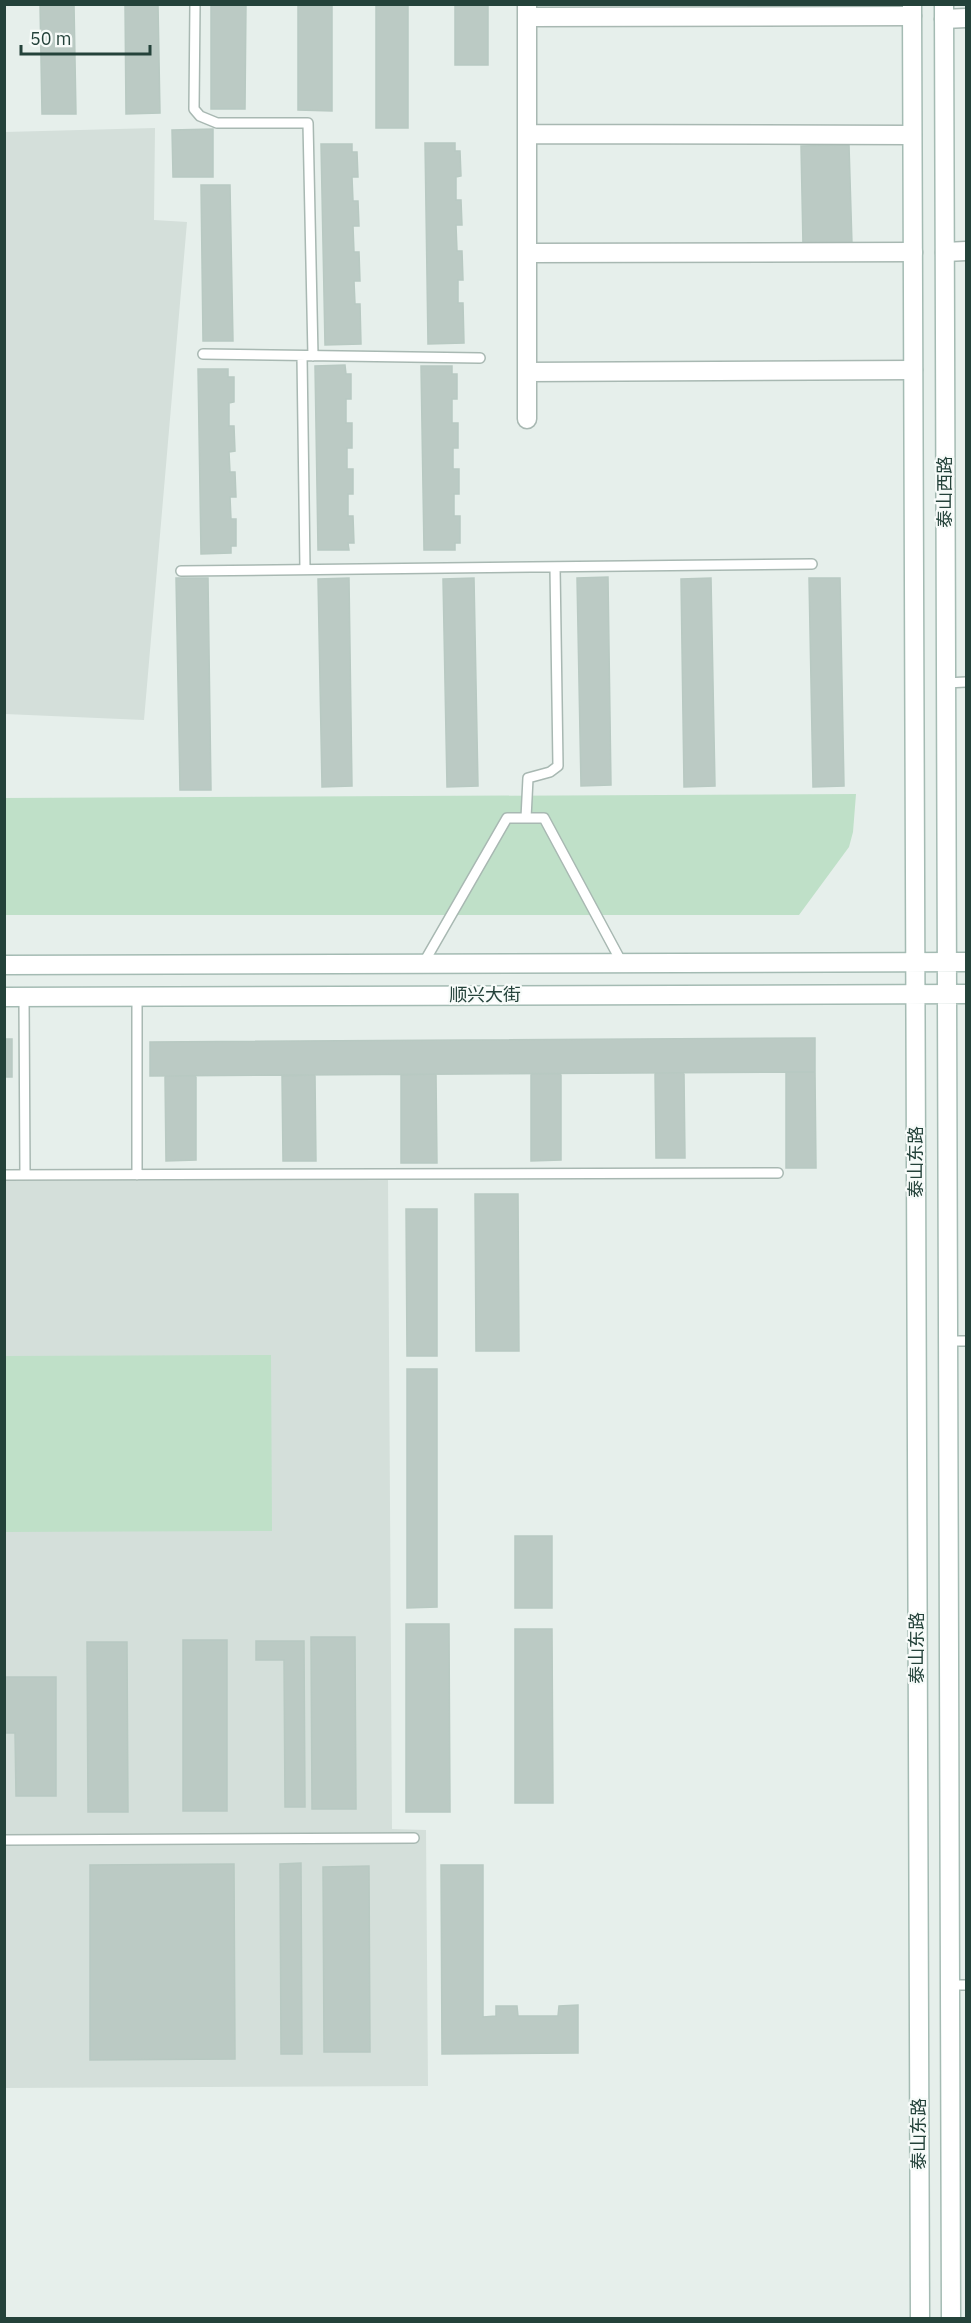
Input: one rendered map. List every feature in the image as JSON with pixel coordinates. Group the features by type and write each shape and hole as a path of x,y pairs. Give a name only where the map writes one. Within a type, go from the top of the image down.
{"main road":[{"path":"527,418 527,10 912,10"},
{"name":"泰山西路","path":"912,10 915,978"},
{"path":"944,12 966,18"},
{"name":"泰山西路","path":"944,12 947,978"},
{"path":"527,134 912,135"},
{"path":"945,252 966,251"},
{"path":"527,253 913,252"},
{"path":"527,372 913,370"},
{"name":"顺兴大街","path":"4,997 947,978 966,962"},
{"name":"顺兴大街","path":"4,965 622,963 947,978 966,994"},
{"name":"泰山东路","path":"915,978 920,2319"},
{"name":"泰山东路","path":"947,978 957,1341 958,1985 951,2319"}],"lane":[{"path":"195,4 194,109 201,116 217,123 308,123 313,356"},
{"path":"203,354 480,358"},
{"path":"302,356 305,569"},
{"path":"181,571 812,564"},
{"path":"526,818 528,778 558,766 555,567"},
{"path":"946,683 966,682"},
{"path":"423,964 507,818 544,818 622,963"},
{"path":"137,996 137,1175"},
{"path":"24,997 25,1175"},
{"path":"4,1175 778,1173"},
{"path":"4,1840 414,1838"}],"shaded area":[{"path":"155,128 154,220 187,222 144,720 5,714 5,132"},
{"path":"388,1179 392,1829 426,1830 428,2086 5,2088 4,1181"}],"green space":[{"path":"856,794 853,832 849,847 799,915 5,915 4,798"},
{"path":"271,1355 272,1531 5,1532 5,1356"}],"building":[{"path":"40,4 74,4 76,114 42,114"},
{"path":"125,4 158,4 160,113 126,114"},
{"path":"211,4 246,4 245,109 211,109"},
{"path":"298,4 332,4 332,111 298,110"},
{"path":"376,4 408,4 408,128 376,128"},
{"path":"455,4 488,4 488,65 455,65"},
{"path":"213,129 213,177 173,177 172,130"},
{"path":"425,143 455,143 455,151 460,151 461,176 456,177 456,200 461,200 462,225 456,225 457,251 462,251 463,280 458,280 458,303 463,303 464,343 428,344"},
{"path":"321,144 352,144 352,152 357,152 358,177 352,177 353,201 358,201 359,226 353,226 354,252 359,252 360,281 354,281 355,304 360,304 361,344 325,345"},
{"path":"849,145 852,244 803,245 801,146"},
{"path":"201,185 230,185 233,341 203,341"},
{"path":"345,365 346,374 351,374 351,399 346,399 346,423 352,423 352,448 347,448 347,469 353,469 353,494 348,494 348,516 353,516 354,543 348,543 349,550 318,550 315,366"},
{"path":"421,366 452,366 452,374 457,374 457,399 452,399 452,423 458,423 458,448 453,448 453,469 459,469 459,494 454,494 454,516 460,516 460,543 455,543 455,550 424,550"},
{"path":"198,369 228,369 228,377 234,377 234,402 229,403 229,426 234,426 235,451 229,452 230,472 235,472 236,497 230,497 231,519 236,519 236,546 231,546 231,553 201,554"},
{"path":"608,577 611,785 581,786 577,578"},
{"path":"176,578 208,578 211,790 180,790"},
{"path":"349,578 352,786 322,787 318,579"},
{"path":"474,578 478,786 447,787 443,579"},
{"path":"711,578 715,786 684,787 681,579"},
{"path":"809,578 840,578 844,786 813,787"},
{"path":"815,1038 815,1072 150,1076 150,1042"},
{"path":"4,1039 12,1039 12,1077 4,1077"},
{"path":"786,1072 815,1072 816,1168 786,1168"},
{"path":"655,1073 684,1073 685,1158 656,1158"},
{"path":"436,1074 437,1163 401,1163 401,1075"},
{"path":"531,1074 561,1074 561,1160 531,1161"},
{"path":"315,1075 316,1161 283,1161 282,1076"},
{"path":"165,1076 196,1076 196,1160 166,1161"},
{"path":"475,1194 518,1194 519,1351 476,1351"},
{"path":"406,1209 437,1209 437,1356 407,1356"},
{"path":"407,1369 437,1369 437,1607 407,1608"},
{"path":"515,1536 552,1536 552,1608 515,1608"},
{"path":"406,1624 449,1624 450,1812 406,1812"},
{"path":"515,1629 552,1629 553,1803 515,1803"},
{"path":"311,1637 355,1637 356,1809 312,1809"},
{"path":"183,1640 227,1640 227,1811 183,1811"},
{"path":"256,1641 304,1641 305,1807 285,1807 284,1660 256,1660"},
{"path":"87,1642 127,1642 128,1812 88,1812"},
{"path":"4,1677 56,1677 56,1796 16,1796 15,1733 4,1733"},
{"path":"301,1863 302,2054 281,2054 280,1864"},
{"path":"234,1864 235,2059 90,2060 90,1865"},
{"path":"441,1865 483,1865 483,2017 496,2016 496,2006 517,2006 518,2016 558,2016 559,2006 578,2005 578,2053 442,2054"},
{"path":"369,1866 370,2052 324,2052 323,1867"}]}
